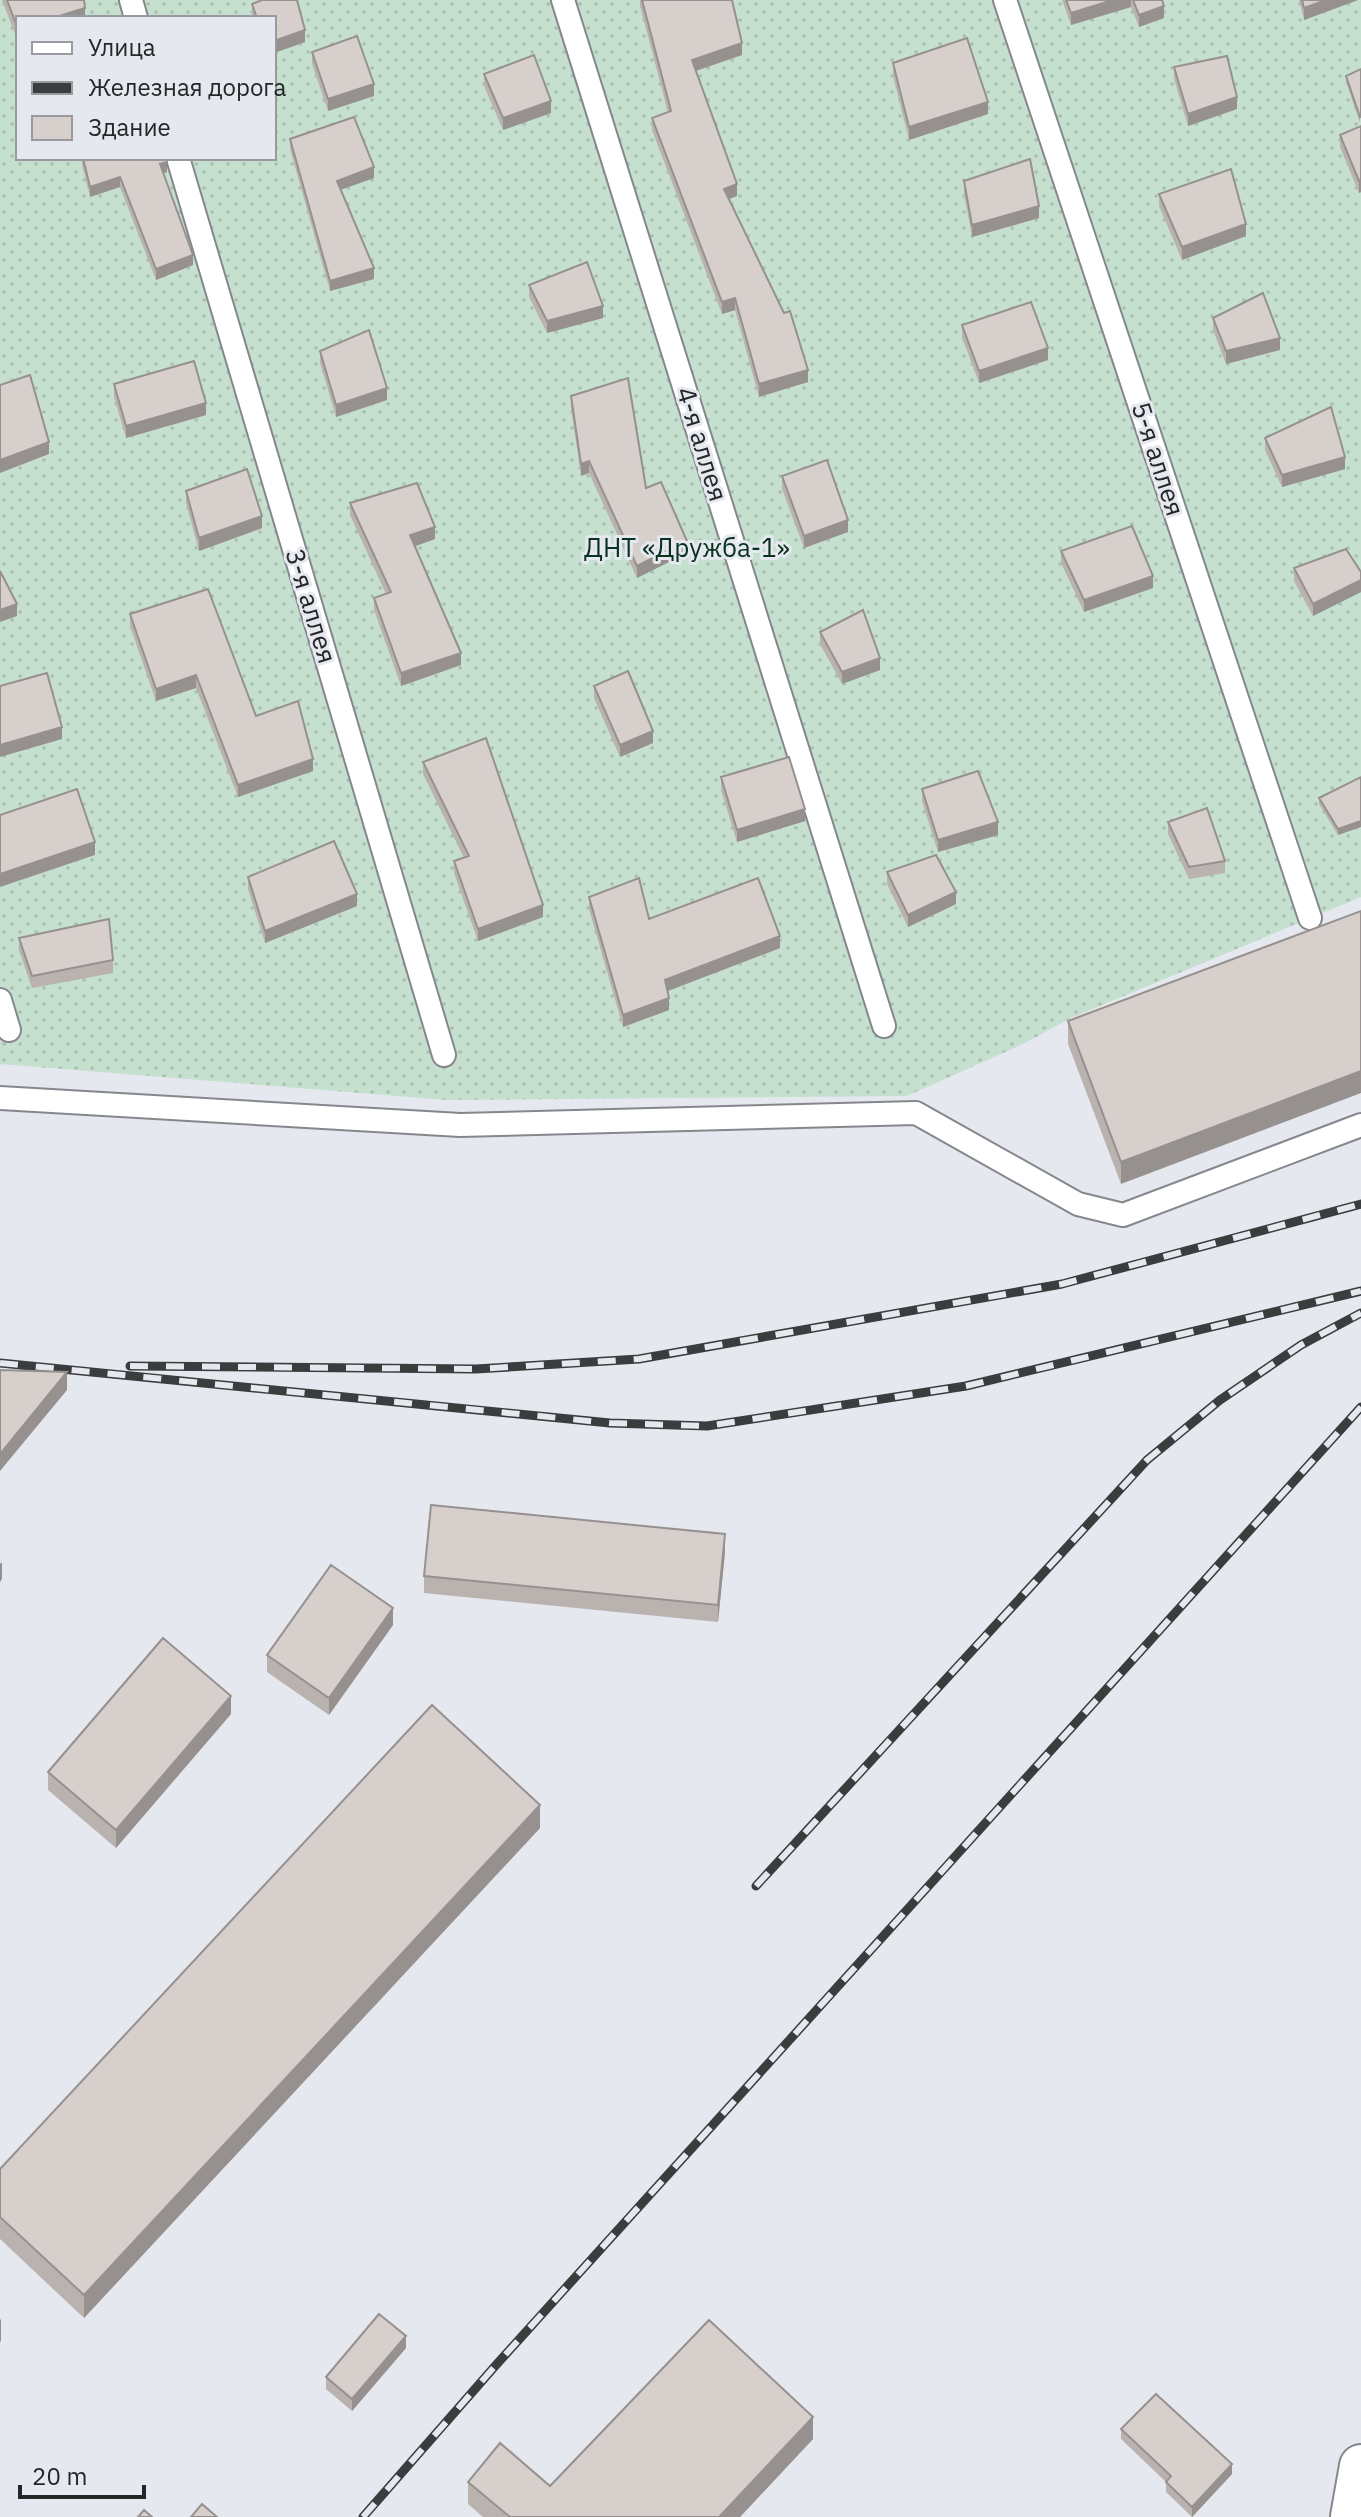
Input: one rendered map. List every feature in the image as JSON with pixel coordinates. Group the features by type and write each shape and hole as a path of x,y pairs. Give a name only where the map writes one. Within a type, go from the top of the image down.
{"street":[{"path":"1352,2517 1361,2466"}],"lane":[{"name":"4-я аллея","path":"563,0 884,1026"},
{"name":"5-я аллея","path":"1005,0 1310,918"},
{"name":"3-я аллея","path":"179,160 444,1055"},
{"path":"0,1000 9,1030"},
{"path":"0,1098 460,1125 916,1113 1078,1204 1123,1215 1361,1125"}],"green space":[{"name":"ДНТ «Дружба-1»","path":"0,0 1361,0 1361,897 1071,1018 1025,1043 907,1096 447,1100 0,1064"}],"building":[{"path":"7,0 84,0 85,8 59,16 16,16 16,24"},
{"path":"262,0 297,0 305,30 276,40 276,16 256,16 252,4"},
{"path":"642,0 732,0 742,43 692,60 737,184 724,189 784,313 790,311 808,370 759,384 735,298 722,302 652,118 671,111"},
{"path":"1066,0 1113,0 1071,13"},
{"path":"1133,0 1162,0 1164,6 1139,15"},
{"path":"1302,0 1326,0 1304,8"},
{"path":"357,36 374,84 328,99 312,52"},
{"path":"967,38 988,102 909,127 893,63"},
{"path":"534,55 551,101 503,118 484,74"},
{"path":"1227,56 1237,97 1188,114 1174,67"},
{"path":"1361,69 1361,116 1360,117 1346,76"},
{"path":"354,117 374,167 337,181 374,268 330,281 290,139"},
{"path":"1361,126 1361,180 1359,181 1340,135"},
{"path":"1030,159 1039,206 972,225 964,181"},
{"path":"83,160 166,160 160,164 193,255 156,269 120,177 90,187"},
{"path":"1231,169 1246,224 1182,247 1159,194"},
{"path":"587,262 603,306 547,321 529,285"},
{"path":"1263,293 1280,338 1226,351 1213,318"},
{"path":"1031,302 1048,348 979,371 962,325"},
{"path":"369,330 387,388 336,405 320,351"},
{"path":"194,361 206,403 126,426 114,384"},
{"path":"30,375 49,442 0,460 0,385"},
{"path":"628,378 646,488 661,482 687,541 637,566 589,461 581,464 571,396"},
{"path":"1331,407 1345,457 1282,475 1265,438"},
{"path":"827,460 848,520 804,536 782,476"},
{"path":"247,469 262,516 199,538 186,491"},
{"path":"417,483 435,527 410,535 461,653 401,673 374,598 391,592 350,503"},
{"path":"1132,526 1153,576 1084,600 1061,551"},
{"path":"1346,549 1361,572 1361,580 1313,604 1294,568"},
{"path":"0,571 17,604 0,610"},
{"path":"208,589 256,716 298,701 313,759 238,785 196,675 156,689 130,614"},
{"path":"863,610 880,658 842,672 820,632"},
{"path":"628,671 653,731 620,745 594,686"},
{"path":"47,673 62,727 0,745 0,686"},
{"path":"486,738 543,905 478,929 454,861 469,856 423,762"},
{"path":"789,757 805,809 737,830 721,777"},
{"path":"978,771 998,822 938,840 922,789"},
{"path":"1361,777 1361,821 1338,829 1319,798"},
{"path":"77,789 95,842 0,874 0,815"},
{"path":"1207,808 1225,861 1189,867 1168,822"},
{"path":"334,841 357,894 265,931 248,877"},
{"path":"936,855 956,892 908,915 887,872"},
{"path":"639,878 649,919 758,878 780,936 665,980 669,998 623,1015 589,897"},
{"path":"1361,911 1361,1071 1121,1162 1068,1021"},
{"path":"109,919 113,960 32,976 19,938"},
{"path":"0,1370 67,1372 0,1454"},
{"path":"431,1505 725,1534 718,1605 424,1576"},
{"path":"331,1565 393,1608 329,1698 267,1655"},
{"path":"163,1638 231,1696 116,1830 48,1772"},
{"path":"432,1705 540,1805 84,2295 0,2217 0,2169"},
{"path":"379,2314 406,2336 352,2399 326,2377"},
{"path":"709,2320 813,2417 719,2517 510,2517 468,2482 500,2443 550,2486"},
{"path":"1156,2394 1232,2464 1192,2507 1166,2482 1171,2476 1121,2429"},
{"path":"202,2504 217,2517 191,2517"},
{"path":"144,2510 152,2517 138,2517"}],"railway":[{"path":"130,1366 476,1369 639,1359 1062,1284 1361,1204"},
{"path":"0,1363 610,1423 707,1426 966,1386 1361,1291"},
{"path":"756,1886 1147,1460 1220,1400 1301,1345 1361,1313"},
{"path":"363,2517 496,2365 1361,1407"}]}
